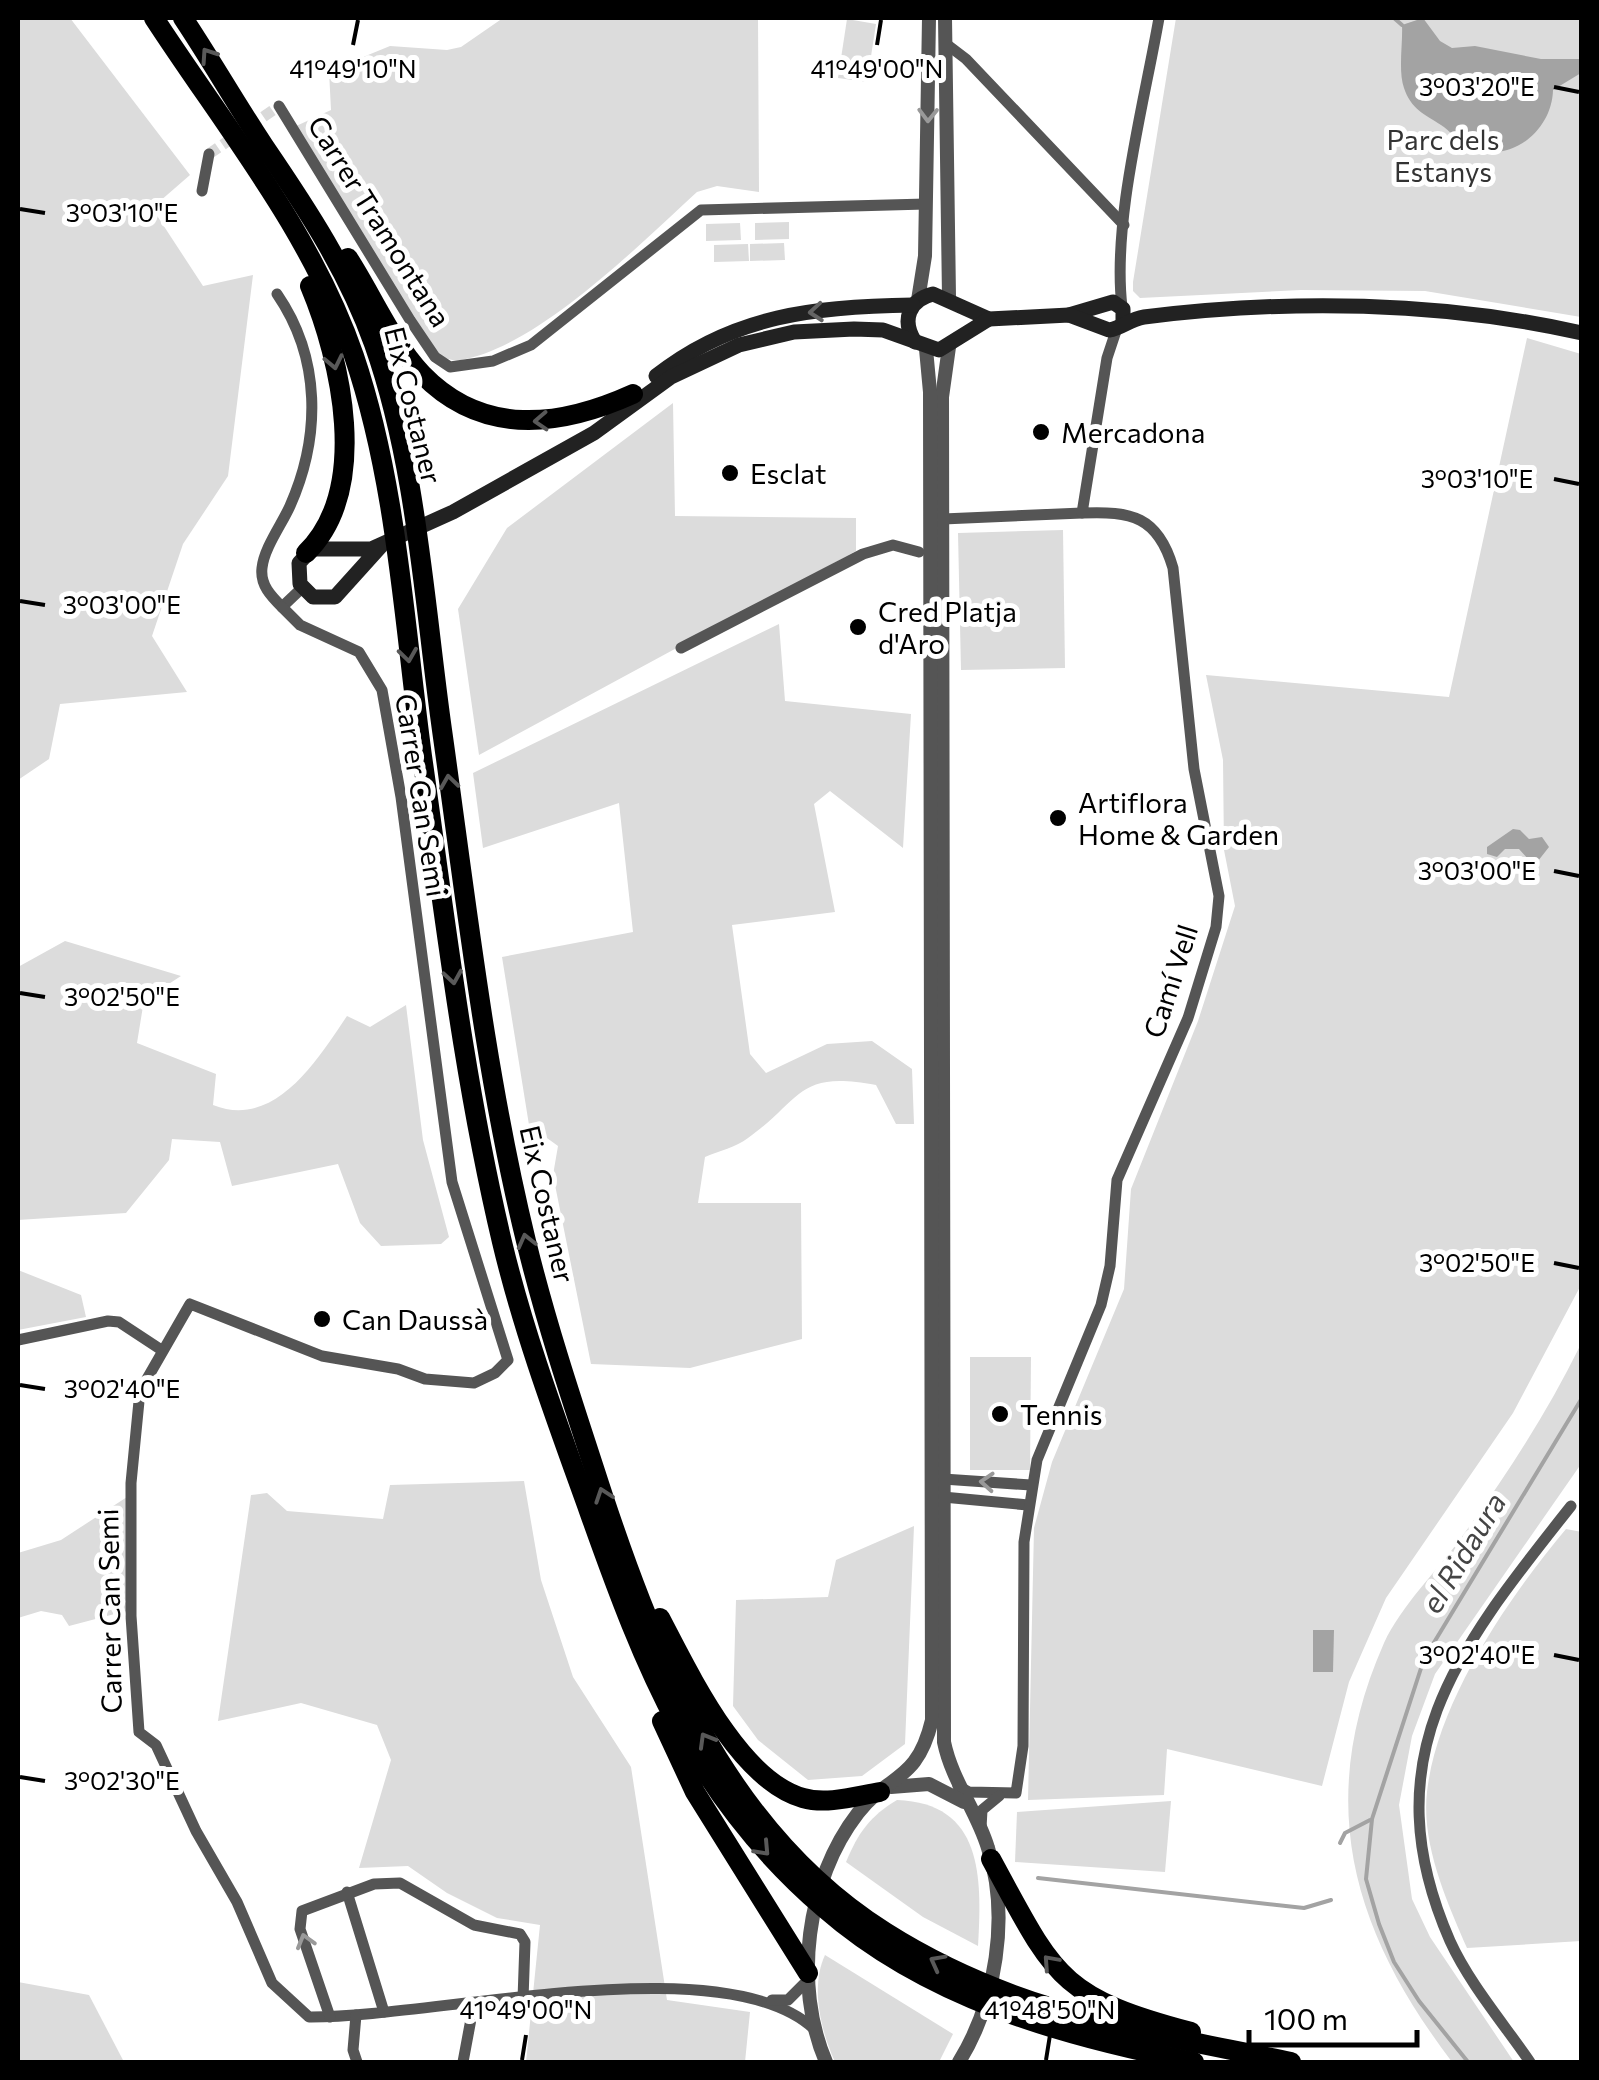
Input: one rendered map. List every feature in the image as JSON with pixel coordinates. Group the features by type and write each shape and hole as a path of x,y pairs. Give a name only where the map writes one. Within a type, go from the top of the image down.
{"highway":[{"name":"Eix Costaner","path":"154,18 287,218 340,319 364,390 392,522 388,552 469,1078 502,1241 530,1340 638,1649 722,1801 783,1870 845,1926 916,1972 1031,2023 1194,2062"},
{"name":"Eix Costaner","path":"183,18 307,206 361,310 386,384 412,512 492,1074 521,1220 567,1385 635,1587 661,1652 723,1769 798,1861 854,1911 919,1953 1016,1999 1142,2035 1291,2062"},
{"path":"181,59 188,82 291,244 322,316 330,347 341,416 340,480 330,524 306,553"},
{"path":"233,93 291,168 420,372 449,398 484,416 520,422 563,420 633,394"},
{"path":"635,1587 653,1606 700,1694 768,1779 805,1799 886,1790"},
{"path":"638,1649 638,1666 695,1792 808,1976"},
{"path":"992,1860 1038,1948 1082,1992 1120,2011 1264,2057"}],"main road":[{"path":"594,433 633,394 670,365 748,323 781,315 915,303 934,294 989,319 1140,317 1301,306 1424,309 1582,333"},
{"path":"952,300 964,318 954,342"},
{"path":"915,303 907,324 920,345"},
{"path":"388,552 319,547 306,553 298,568 302,588 313,597 326,599 339,594 388,552 594,433 671,377 738,346 794,332 854,328 883,330 920,345 954,342 989,319"},
{"path":"332,548 348,562 348,584"}],"street":[{"path":"915,303 926,256 929,18"},
{"path":"944,18 952,300"},
{"path":"1082,513 1158,18"},
{"path":"944,43 966,59 1124,225"},
{"name":"Carrer Tramontana","path":"279,106 410,320 435,357 450,367 493,362 532,345 700,210 926,204"},
{"path":"202,190 209,154"},
{"path":"277,294 299,329 308,364 314,427 308,460 262,568 265,588 282,607 302,588"},
{"path":"954,342 942,396 944,1742 958,1786 981,1828 992,1860 998,1905 996,1957 973,2035 959,2062"},
{"path":"826,2062 814,2029 808,1976 809,1940 818,1895 836,1850 859,1811 886,1790 926,1744 932,1709 930,392 920,345"},
{"name":"Camí Vell","path":"943,519 1118,512 1138,518 1166,543 1174,568 1194,770 1219,896 1216,927 1188,1018 1116,1180 1110,1266 1101,1304 1037,1460 1028,1505 1023,1746 1016,1793 1001,1795 982,1810 981,1828"},
{"path":"682,648 863,554 892,545 918,552"},
{"name":"Carrer Can Semi","path":"282,607 300,625 359,652 382,690 452,1182 508,1360 495,1373 474,1383 425,1379 398,1369 322,1356 190,1304 160,1350 140,1391 131,1482 135,1718 139,1732 156,1745 196,1831 238,1902 272,1983 309,2017 678,1986 763,2000 798,2014 814,2029"},
{"path":"18,1340 108,1320 120,1322 160,1350"},
{"path":"942,1479 1031,1485"},
{"path":"943,1496 1028,1505"},
{"path":"1530,2062 1450,1942 1425,1864 1418,1826 1420,1758 1444,1692 1487,1612 1571,1506"},
{"path":"886,1790 929,1784 968,1806"},
{"path":"958,1786 970,1792 1001,1795"},
{"path":"330,2017 300,1916 313,1904 374,1884 400,1884 474,1926 520,1934 525,1942 523,1999"},
{"path":"348,1892 384,2012"},
{"path":"763,2000 788,2000 808,1976"},
{"path":"463,2062 474,2003"},
{"path":"356,2015 357,2062"}],"green space":[{"path":"18,18 70,18 190,175 152,208 203,286 253,275 228,476 183,544 152,636 187,692 60,704 49,759 18,780"},
{"path":"503,18 758,18 759,192 717,186 697,192 618,265 554,315 491,351 451,360 426,347 294,127 331,110 329,71 390,46 447,50 461,47"},
{"name":"Parc dels Estanys","path":"1176,18 1581,18 1581,317 1425,291 1301,290 1140,298 1133,291 1133,282"},
{"path":"847,19 876,24 867,82 838,78"},
{"path":"789,222 789,239 755,240 755,223"},
{"path":"740,223 741,240 706,241 706,224"},
{"path":"784,243 785,260 750,261 750,244"},
{"path":"748,244 749,261 714,262 714,245"},
{"path":"1527,338 1581,354 1581,1285 1513,1413 1386,1598 1349,1682 1322,1786 1167,1749 1164,1795 1028,1800 1034,1528 1052,1462 1124,1289 1131,1189 1198,1021 1235,906 1224,850 1223,760 1206,675 1449,697"},
{"path":"673,403 675,516 856,518 856,551 479,755 458,609 507,528"},
{"path":"1063,530 1065,668 961,670 958,533"},
{"path":"779,624 785,701 911,714 903,848 830,791 814,804 835,912 732,925 750,1054 766,1073 827,1044 872,1041 912,1069 914,1124 896,1124 876,1085 830,1081 803,1091 743,1141 705,1157 698,1203 801,1203 802,1339 690,1368 591,1364 553,1175 558,1146 529,1125 502,957 633,932 619,803 483,848 473,773"},
{"path":"65,941 181,976 144,1000 137,1043 216,1074 213,1105 235,1110 256,1108 292,1086 323,1052 347,1016 370,1027 406,1005 423,1140 449,1237 441,1244 381,1246 360,1223 338,1164 232,1186 220,1142 172,1139 169,1160 126,1213 18,1220 18,967"},
{"path":"18,1270 81,1295 86,1317 18,1330"},
{"path":"1581,1344 1581,1464 1435,1674 1412,1736 1399,1805 1412,1899 1430,1937 1514,2062 1452,2062 1417,2013 1389,1963 1368,1913 1354,1863 1348,1811 1351,1757 1363,1701 1391,1629 1510,1468"},
{"name":"Tennis","path":"970,1357 1031,1357 1030,1470 970,1470"},
{"path":"524,1481 541,1580 573,1677 631,1767 667,2000 750,2012 745,2062 526,2062 540,1925 497,1918 447,1893 408,1866 359,1868 391,1760 377,1725 301,1703 218,1721 251,1495 267,1493 287,1511 383,1519 390,1485"},
{"path":"127,1497 126,1611 69,1626 62,1615 41,1611 18,1618 18,1553 61,1540"},
{"path":"914,1526 905,1744 862,1776 808,1780 758,1740 733,1706 736,1600 828,1597 836,1560"},
{"path":"1566,1529 1582,1532 1581,1941 1467,1948 1437,1872 1428,1832 1427,1792 1433,1758 1460,1687 1478,1653 1521,1587"},
{"path":"897,1800 925,1804 946,1814 961,1829 977,1870 978,1946 923,1917 846,1862 866,1826"},
{"path":"1171,1801 1165,1872 1015,1862 1017,1812"},
{"path":"825,1955 953,2034 939,2062 835,2062 819,2009 818,1981"},
{"path":"18,1982 89,1995 124,2062 18,2062"}],"shaded area":[{"path":"1423,18 1440,41 1452,48 1475,46 1541,59 1581,59 1581,73 1553,90 1545,119 1525,142 1497,152 1465,146 1414,106 1404,88 1402,25"},
{"path":"1513,829 1529,839 1542,837 1549,847 1538,861 1530,861 1519,849 1505,849 1497,857 1487,854 1487,847"},
{"path":"1313,1630 1334,1630 1333,1672 1313,1672"}],"waterway":[{"path":"1394,18 1402,25"},
{"name":"el Ridaura","path":"1468,2062 1419,2001 1394,1962 1366,1879 1372,1819 1424,1659 1582,1398"},
{"path":"1340,1843 1345,1833 1370,1820"},
{"path":"1038,1878 1304,1908 1331,1900"}],"tunnel":[{"path":"209,154 279,106"}],"place":[{"name":"Mercadona","path":"1041,432"},
{"name":"Esclat","path":"730,473"},
{"name":"Cred Platja d'Aro","path":"858,627"},
{"name":"Artiflora Home & Garden","path":"1058,818"},
{"name":"Can Daussà","path":"322,1319"},
{"name":"Tennis","path":"1000,1414"}]}
